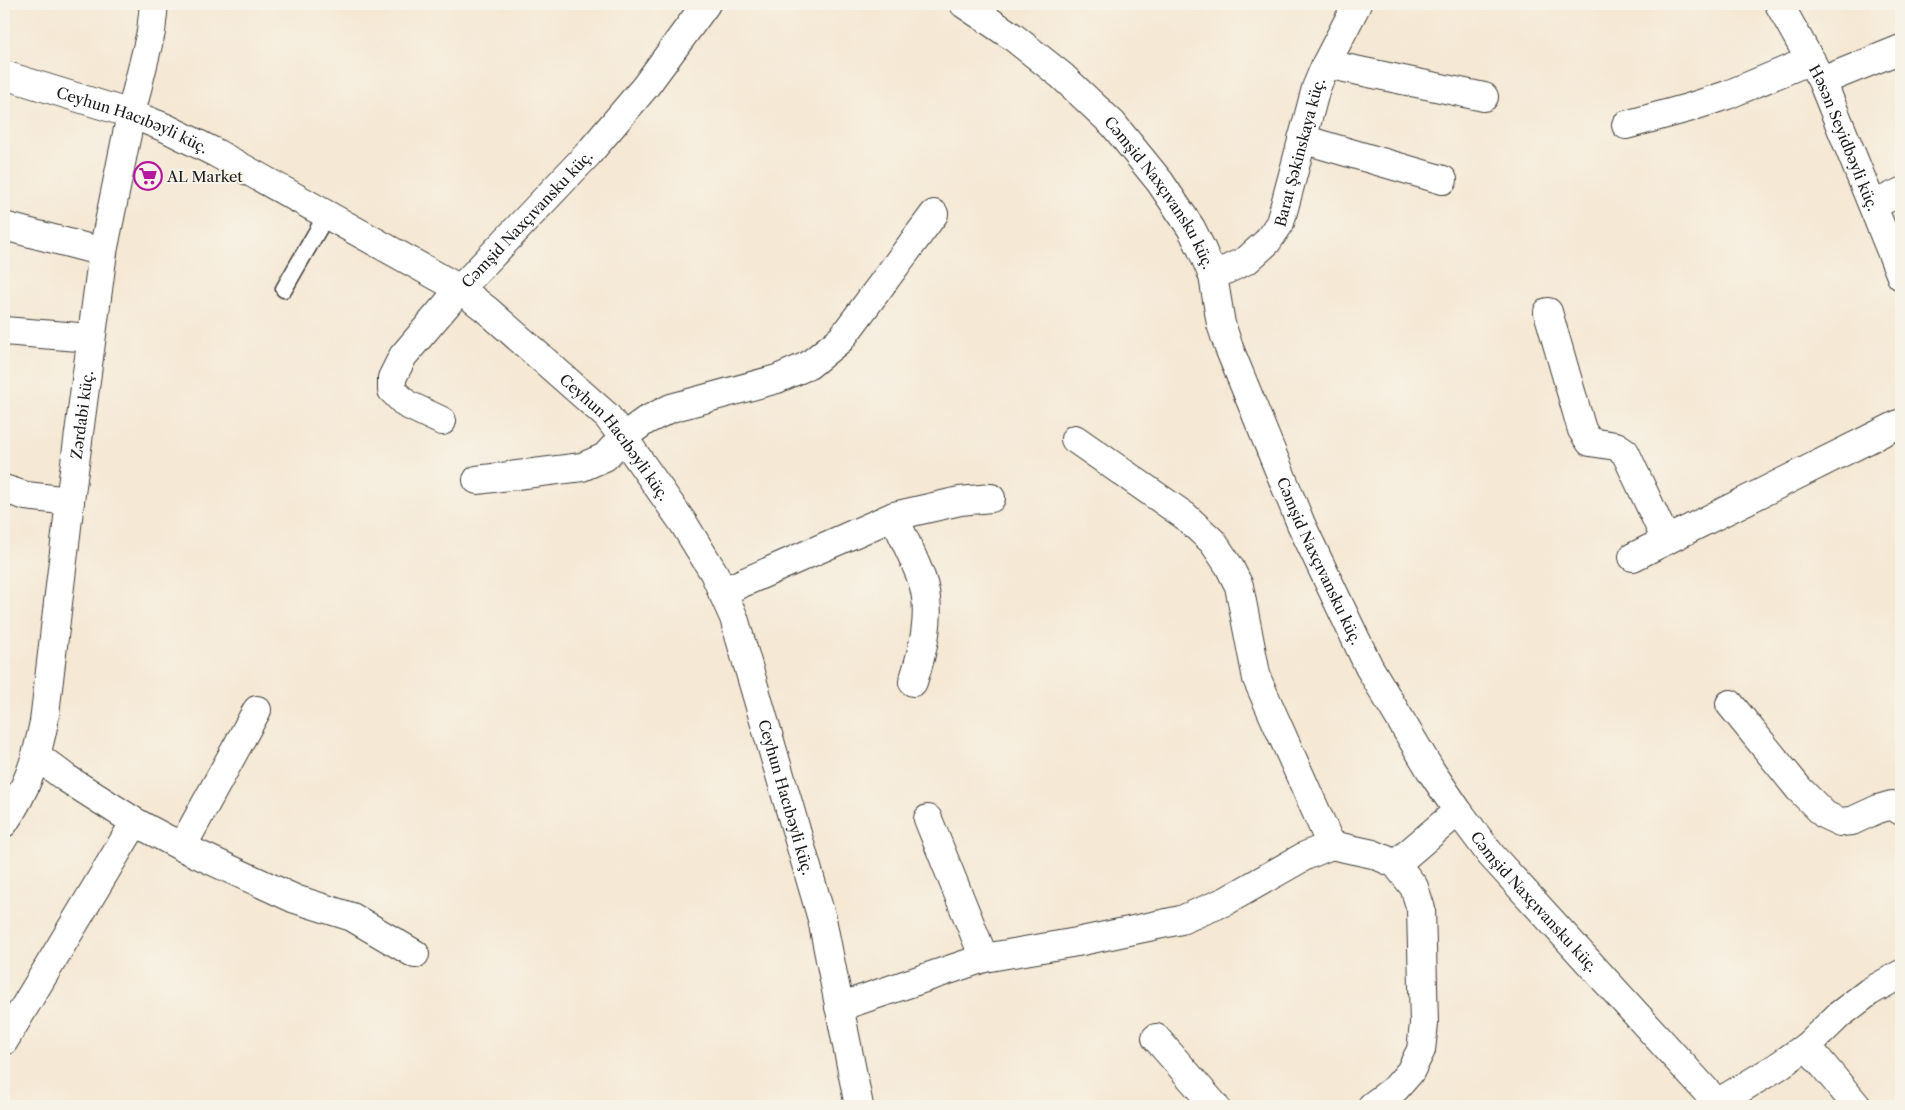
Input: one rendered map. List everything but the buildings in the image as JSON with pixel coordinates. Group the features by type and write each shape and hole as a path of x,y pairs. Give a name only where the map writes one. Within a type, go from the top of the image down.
{"street":[{"name":"Zərdabi küç.","path":"4,823 26,785 37,756 44,722 70,501 103,252 131,114 151,32 154,4"},
{"name":"Cəmşid Naxçıvansku küç.","path":"442,421 406,404 392,390 392,378 403,356 460,289 588,154 645,87 706,4"},
{"name":"Cəmşid Naxçıvansku küç.","path":"964,4 1013,37 1062,76 1113,124 1160,182 1191,228 1213,276 1220,324 1301,524 1369,666 1431,771 1491,855 1716,1105"},
{"name":"Barat Şəkinskaya küç.","path":"1213,276 1247,260 1267,242 1280,222 1316,88 1326,64 1357,4"},
{"name":"Həsən Seyidbəyli küç.","path":"1778,4 1816,71 1901,276"},
{"path":"1626,124 1901,49"},
{"path":"1326,64 1484,97"},
{"name":"Ceyhun Hacıbəyli küç.","path":"4,75 131,114 216,152 460,289 487,310 607,416 684,524 714,573 734,618 822,919 859,1106"},
{"path":"1302,139 1443,180"},
{"path":"1873,205 1901,192"},
{"path":"477,480 582,467 605,457 623,437 645,421 671,408 777,380 809,365 841,339 934,214"},
{"path":"4,226 103,252"},
{"path":"1548,312 1582,430 1590,442 1616,446 1624,452 1666,540"},
{"path":"4,331 91,338"},
{"path":"1633,558 1901,423"},
{"path":"1075,439 1185,516 1213,542 1229,566 1239,586 1257,679 1331,846"},
{"path":"4,489 26,496 70,501"},
{"path":"722,592 894,516 960,501 991,498"},
{"path":"894,516 923,582 927,616 923,651 913,682"},
{"path":"1730,704 1799,789 1825,815 1840,822 1852,821 1892,805 1901,811"},
{"path":"182,847 257,710"},
{"path":"37,756 66,778 135,822 182,847 295,898 352,917 415,954"},
{"path":"1396,864 1458,811"},
{"path":"928,819 984,958"},
{"path":"4,1041 135,822"},
{"path":"839,1007 984,958 1077,942 1181,920 1226,901 1305,856 1331,846 1373,854 1396,864 1414,887 1421,909 1424,1024 1421,1050 1410,1072 1396,1088 1372,1106"},
{"path":"1716,1105 1807,1046 1839,1015 1869,992 1901,974"},
{"path":"1156,1038 1215,1106"},
{"path":"1807,1046 1857,1106"}],"lane":[{"path":"284,289 327,214"}],"place":[{"name":"AL Market","path":"148,176"}]}
